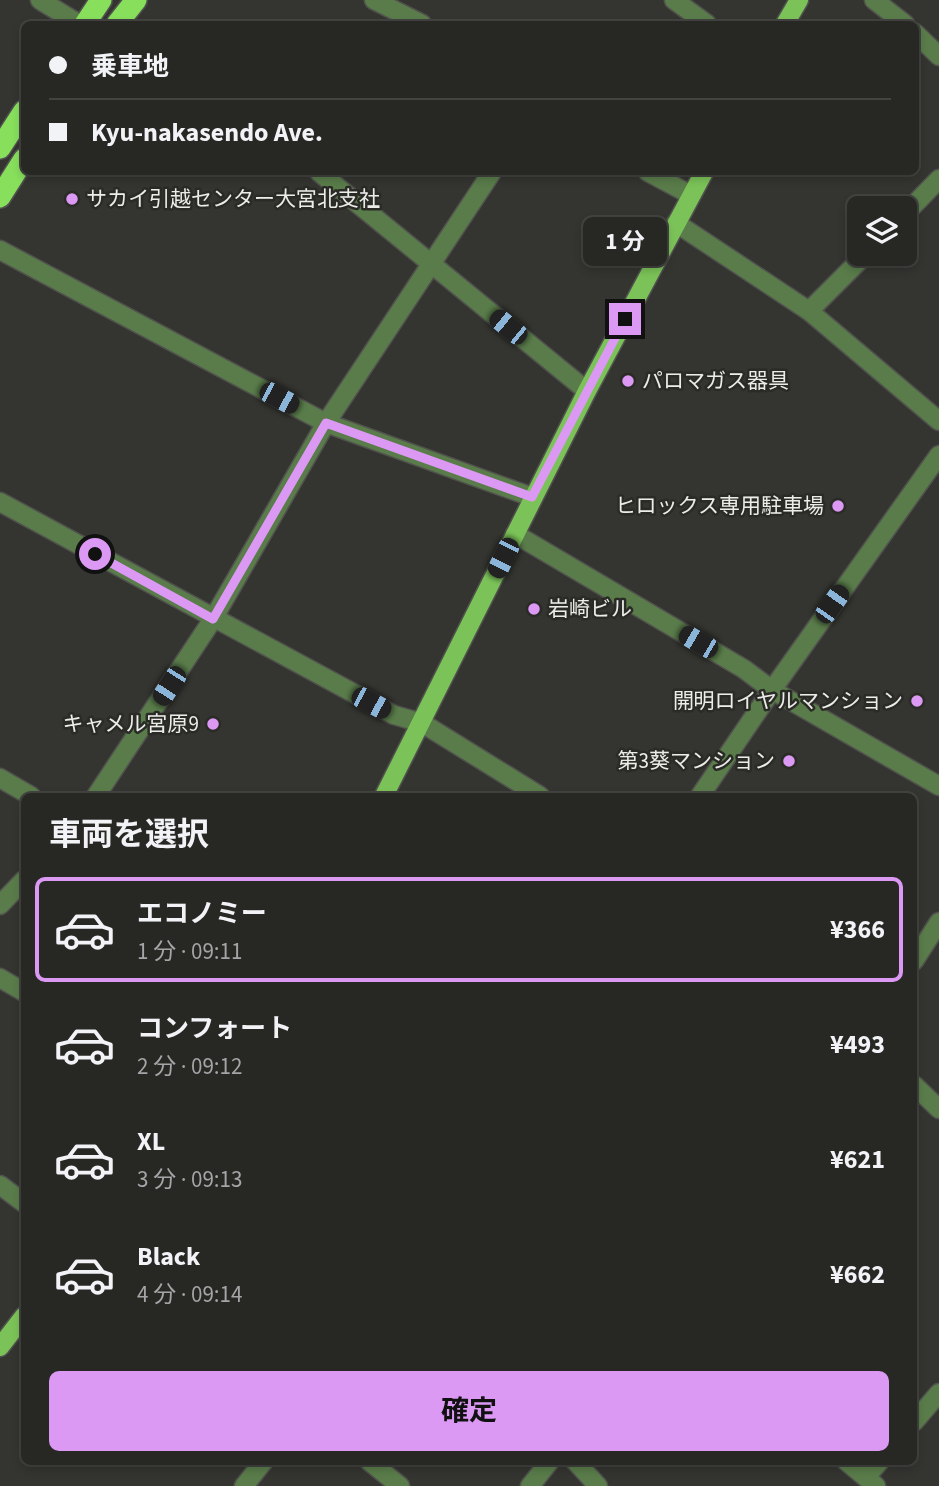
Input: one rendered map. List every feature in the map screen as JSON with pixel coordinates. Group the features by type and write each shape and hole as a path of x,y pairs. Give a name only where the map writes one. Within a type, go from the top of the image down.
{"highway":[{"path":"84,21 102,0"},
{"path":"119,21 136,0"},
{"path":"0,148 21,116"},
{"path":"0,197 21,164"}],"main road":[{"path":"787,21 799,0"},
{"path":"386,793 532,497 702,175"},
{"path":"0,1347 21,1320"}],"street":[{"path":"40,0 77,21"},
{"path":"374,0 416,21"},
{"path":"674,0 703,21"},
{"path":"874,0 901,21"},
{"path":"919,37 939,56"},
{"path":"323,175 587,391"},
{"path":"98,793 213,619 326,423 490,175"},
{"path":"654,175 691,195"},
{"path":"917,202 939,179"},
{"path":"676,223 809,311 939,421"},
{"path":"0,250 326,423 532,497"},
{"path":"809,311 854,266"},
{"path":"702,793 939,455"},
{"path":"0,502 394,715 422,723 535,793"},
{"path":"515,534 744,668 772,690 939,786"},
{"path":"0,778 26,793"},
{"path":"0,905 21,883"},
{"path":"917,956 939,922"},
{"path":"0,978 21,990"},
{"path":"917,1088 939,1109"},
{"path":"0,1185 21,1201"},
{"path":"917,1419 939,1393"},
{"path":"244,1486 261,1465"},
{"path":"374,1465 400,1486"},
{"path":"530,1486 547,1465"},
{"path":"579,1465 598,1486"},
{"path":"851,1465 871,1482 878,1465"}],"place":[{"name":"サカイ引越センター大宮北支社","path":"72,199"},
{"name":"パロマガス器具","path":"628,381"},
{"name":"ヒロックス専用駐車場","path":"838,506"},
{"name":"岩崎ビル","path":"534,609"},
{"name":"開明ロイヤルマンション","path":"917,701"},
{"name":"キャメル宮原9","path":"213,724"},
{"name":"第3葵マンション","path":"789,761"}],"route":[{"path":"95,554 213,619 326,423 532,497 625,319"}]}
